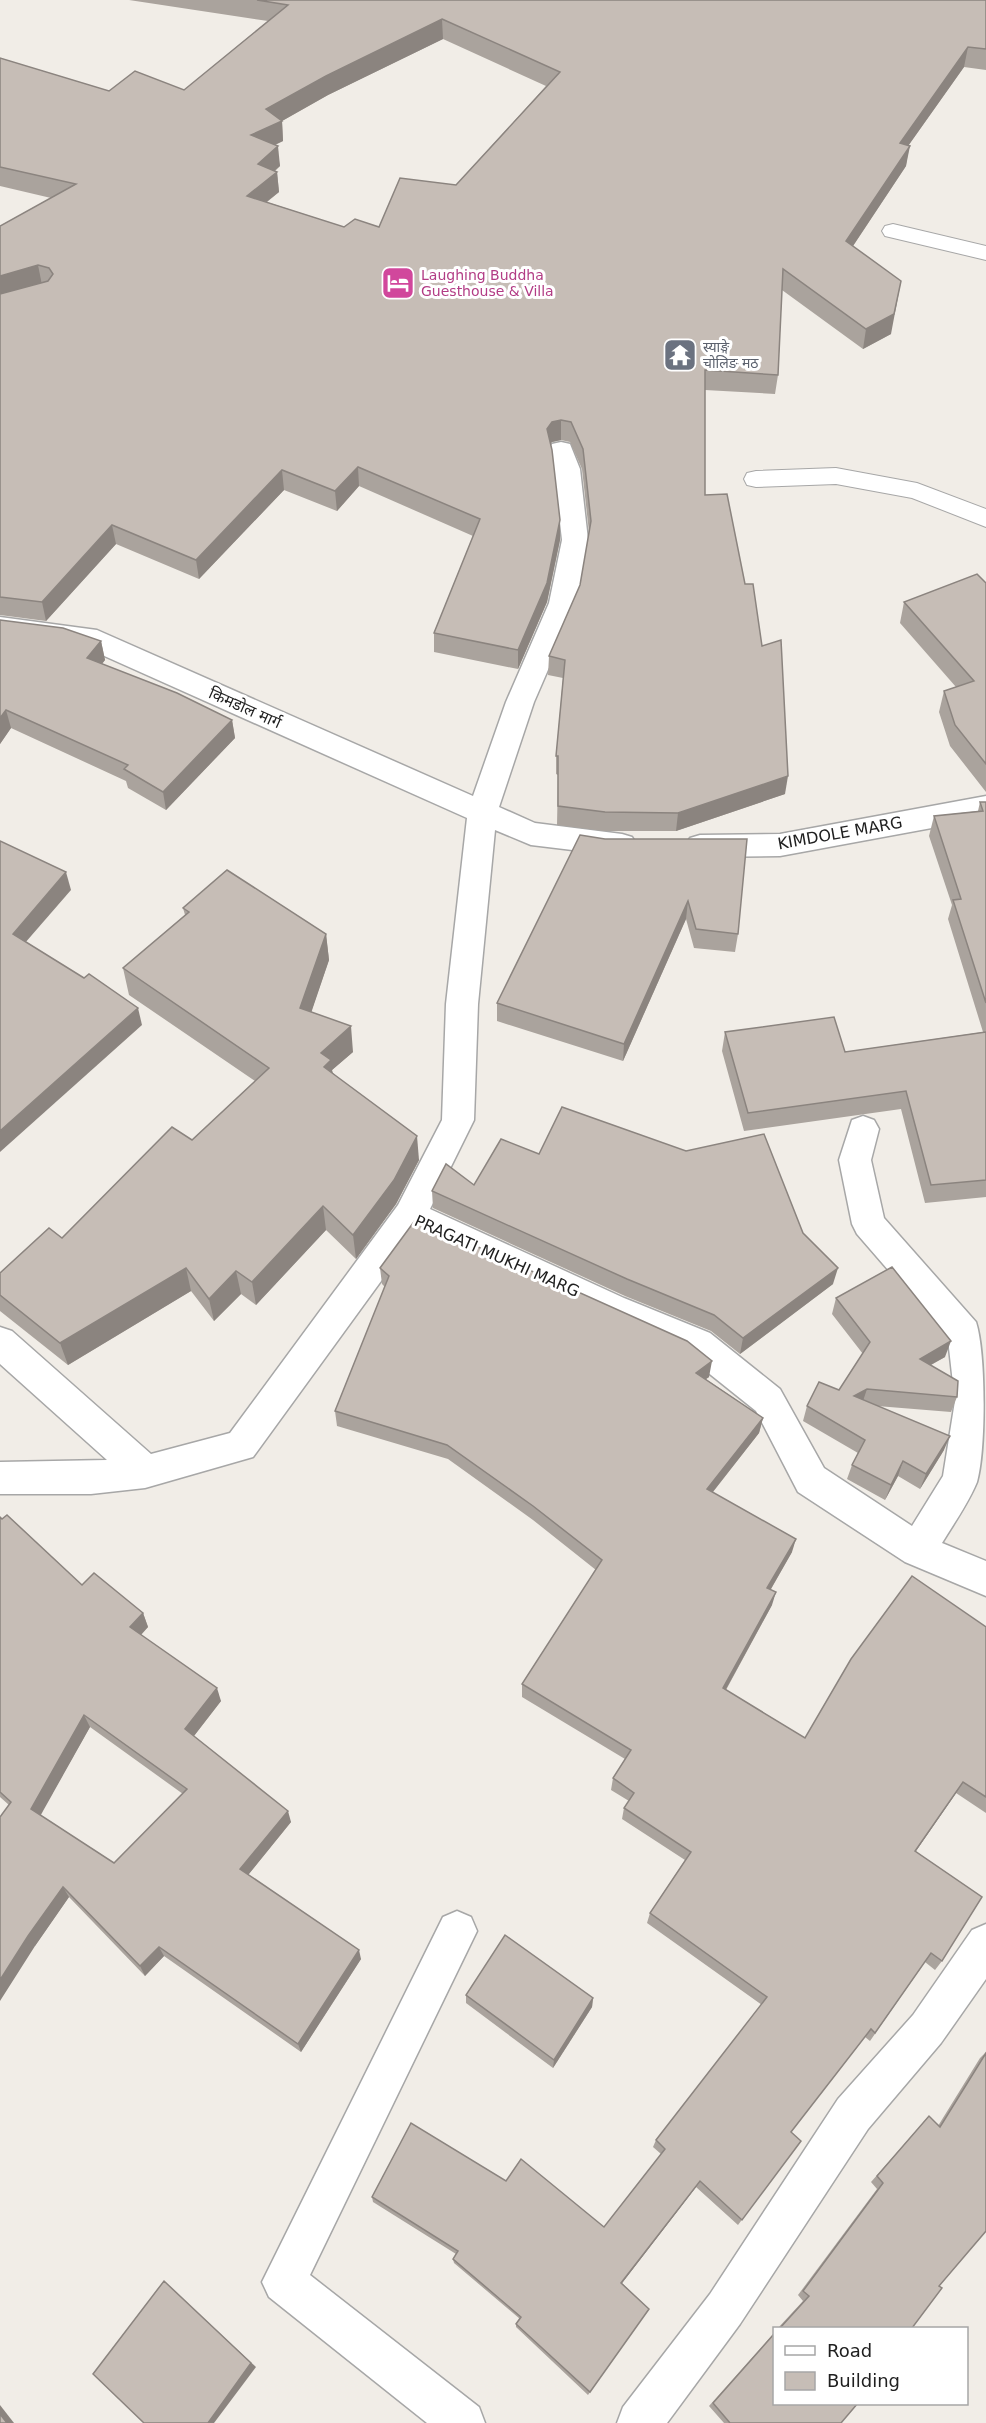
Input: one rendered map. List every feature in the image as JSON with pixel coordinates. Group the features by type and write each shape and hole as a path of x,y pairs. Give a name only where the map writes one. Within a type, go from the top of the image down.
{"street":[{"path":"410,1215 458,1119 462,1004 482,813 520,702 563,603 575,540 567,470 561,450"},
{"name":"किमडोल मार्ग","path":"0,627 87,637 482,813"},
{"name":"KIMDOLE MARG","path":"482,813 531,834 604,844 780,845 986,807"},
{"path":"863,1129 855,1160 868,1224 964,1333 972,1401 960,1480 918,1550"},
{"name":"PRAGATI MUKHI MARG","path":"0,1478 91,1478 145,1472 241,1446 410,1215 612,1308 698,1344 768,1400 811,1480 918,1550 986,1579"},
{"path":"0,1341 145,1472"},
{"path":"457,1931 284,2282 463,2423"},
{"path":"639,2423 725,2309 853,2114 927,2029 986,1944"}],"lane":[{"path":"893,231 986,253"},
{"path":"756,479 836,476 917,491 986,518"}],"building":[{"path":"257,0 986,0 986,49 968,47 900,143 910,146 846,241 901,281 894,314 866,329 783,269 778,375 705,370 705,495 727,494 745,584 753,584 762,646 781,640 788,776 678,813 605,812 558,806 558,756 556,756 565,660 549,656 580,585 591,521 583,449 571,422 561,420 552,422 547,429 552,450 560,520 547,583 518,650 434,633 480,519 358,467 335,491 282,470 196,560 112,525 42,602 0,597 0,294 48,281 53,274 49,268 38,265 0,276 0,226 76,184 0,167 0,58 109,91 135,71 184,90 288,5","holes":["442,19 560,72 456,185 400,178 379,227 355,219 344,227 247,196 277,172 258,164 278,146 251,135 282,121 266,109 326,76"]},
{"path":"977,574 986,583 986,764 955,725 944,691 974,681 904,602"},
{"path":"0,620 63,628 101,641 87,658 177,693 232,720 163,792 124,769 128,765 6,710 0,718"},
{"path":"980,802 986,802 986,1003 953,900 961,899 934,816 983,811"},
{"path":"580,835 605,839 747,839 738,934 696,929 688,901 624,1044 497,1003"},
{"path":"0,841 66,872 13,934 84,978 89,974 138,1008 0,1131"},
{"path":"227,870 326,934 300,1008 351,1026 321,1053 331,1060 324,1067 417,1136 394,1180 353,1235 323,1206 252,1282 236,1271 209,1299 186,1268 60,1343 0,1295 0,1273 49,1228 62,1238 172,1127 192,1140 269,1068 123,968 189,912 183,908"},
{"path":"834,1017 845,1052 986,1032 986,1180 931,1185 906,1091 748,1113 725,1032"},
{"path":"562,1107 686,1151 764,1134 803,1233 838,1268 743,1338 714,1315 627,1279 432,1191 446,1164 474,1185 501,1139 539,1154"},
{"path":"416,1219 687,1341 712,1361 696,1373 763,1418 707,1489 796,1539 767,1588 776,1592 723,1688 805,1738 851,1659 912,1576 986,1627 986,1797 963,1782 915,1851 982,1897 942,1961 931,1953 875,2033 871,2029 791,2132 801,2141 742,2220 700,2181 621,2283 649,2309 590,2392 516,2324 521,2317 453,2259 458,2251 372,2197 411,2123 506,2181 521,2159 604,2227 665,2149 656,2140 767,1997 650,1913 691,1852 624,1808 634,1793 613,1778 631,1750 522,1684 602,1560 533,1506 447,1445 335,1411 389,1276 380,1268"},
{"path":"892,1267 951,1341 920,1359 958,1381 957,1397 867,1389 854,1396 950,1436 926,1474 903,1461 891,1485 852,1465 865,1440 807,1406 819,1382 839,1390 870,1342 836,1298"},
{"path":"7,1515 82,1585 94,1573 143,1613 130,1627 217,1688 185,1729 288,1811 240,1869 359,1950 298,2044 159,1947 140,1966 63,1887 0,1980 0,1817 11,1802 0,1792 0,1517 2,1519","holes":["84,1715 187,1789 114,1863 31,1809"]},
{"path":"505,1935 593,1998 554,2060 466,1995"},
{"path":"986,2053 986,2231 939,2286 942,2288 913,2327 781,2327 809,2296 803,2291 883,2183 877,2176 929,2116 940,2127"},
{"path":"164,2281 251,2363 208,2423 144,2423 93,2374"},
{"path":"773,2335 773,2405 856,2405 841,2423 730,2423 713,2403"},
{"path":"0,2414 7,2423 0,2423"}],"place":[{"name":"Laughing Buddha Guesthouse & Villa","path":"398,283"},
{"name":"स्याङ्गे चोलिङ मठ","path":"680,355"}]}
